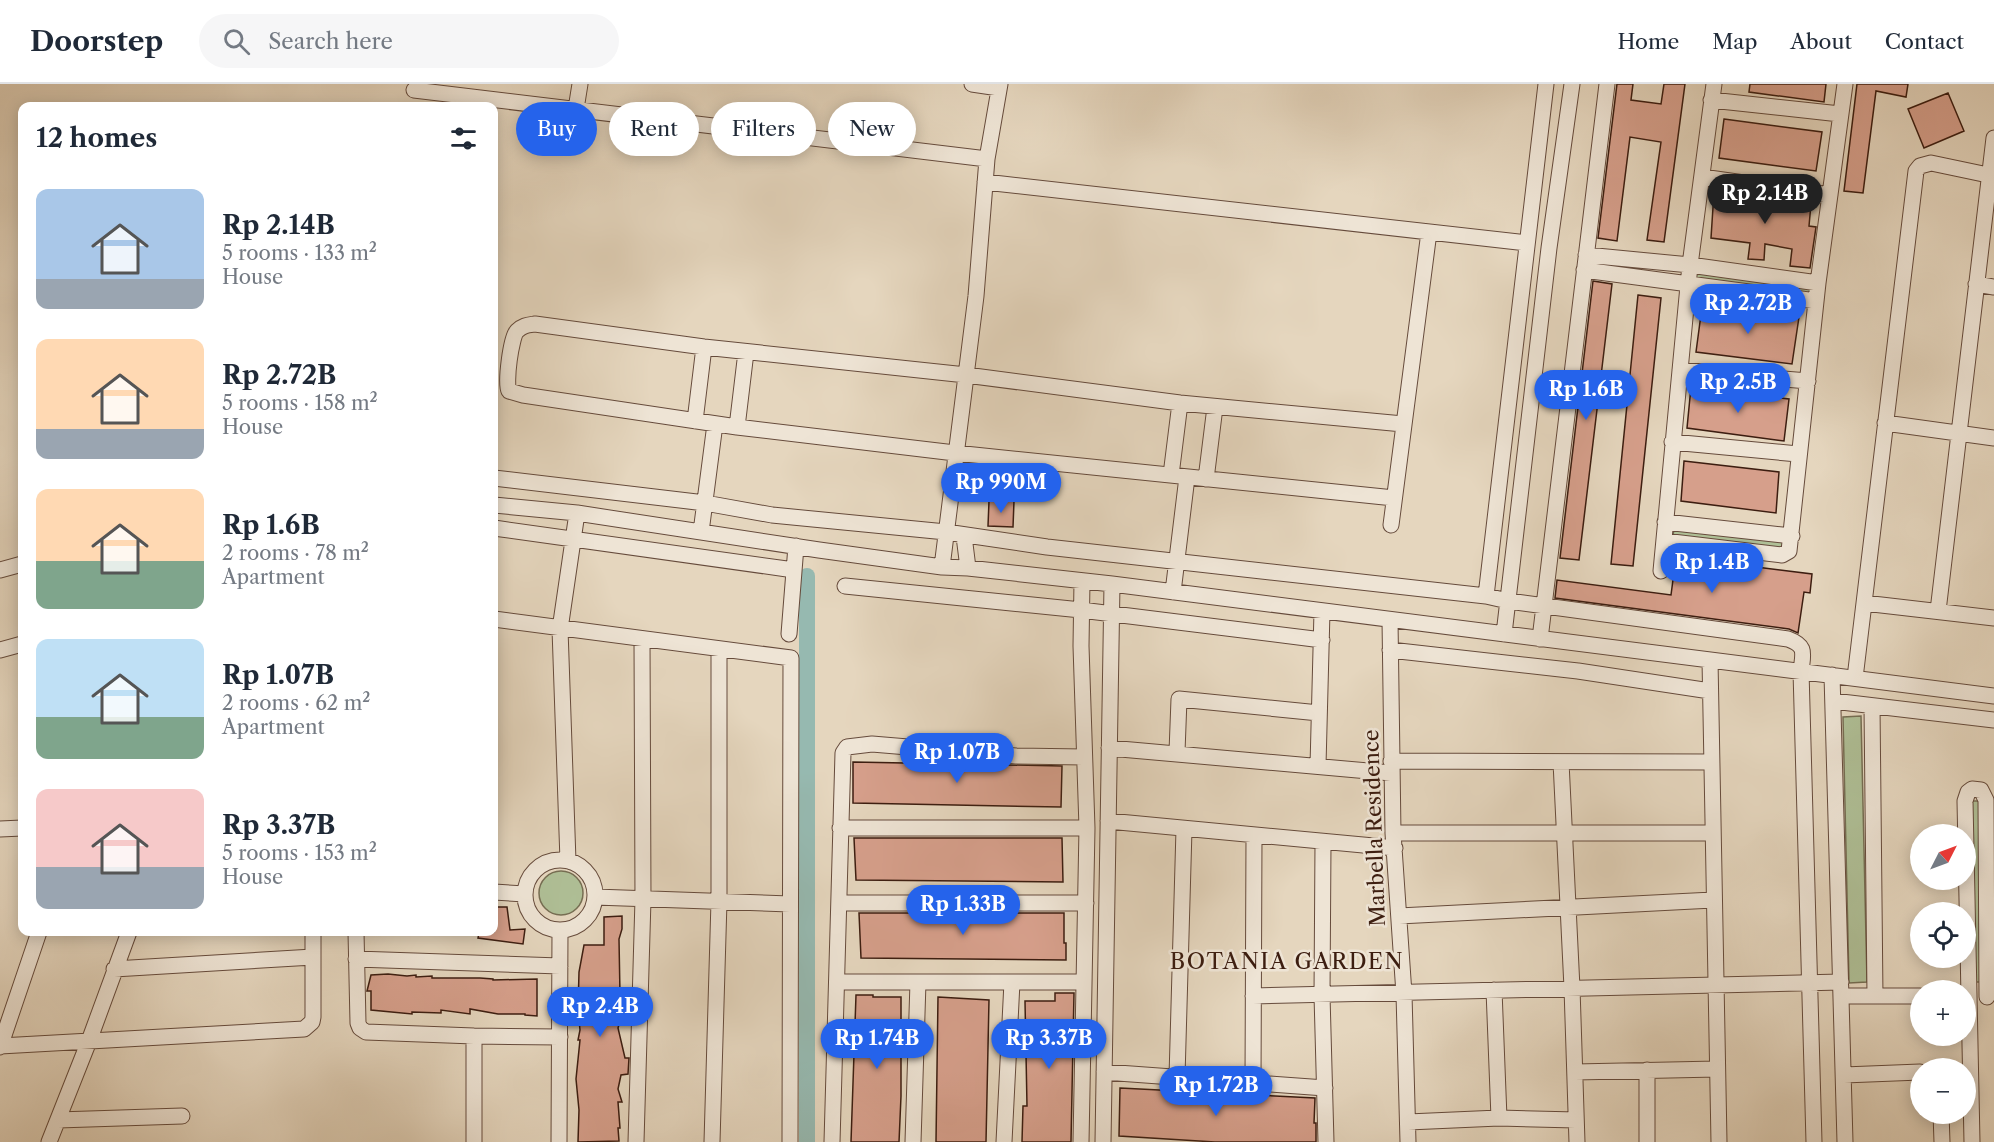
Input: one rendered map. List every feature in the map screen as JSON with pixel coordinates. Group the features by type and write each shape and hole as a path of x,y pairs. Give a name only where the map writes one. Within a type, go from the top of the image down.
{"street":[{"path":"577,102 580,84"},
{"path":"942,567 976,296 987,159 999,86 972,84"},
{"path":"1486,596 1546,84"},
{"path":"1504,634 1549,248 1572,84"},
{"path":"1540,639 1607,84"},
{"path":"1660,571 1690,265 1714,84"},
{"path":"1664,541 1782,555 1790,551 1798,454 1818,283 1845,84"},
{"path":"414,90 516,103"},
{"path":"1711,100 1840,114"},
{"path":"597,113 987,159"},
{"path":"1938,611 1994,138"},
{"path":"1855,678 1916,171 1920,166 1931,163 1988,175"},
{"path":"1702,177 1830,195"},
{"path":"985,182 1527,243"},
{"path":"1391,525 1429,232"},
{"path":"1585,262 1690,265 1818,283"},
{"path":"1585,262 1688,285 1816,301"},
{"path":"1977,284 1994,287"},
{"path":"1394,498 955,453 737,427 523,396 509,391 507,387 513,336 526,325 535,324 704,347 966,375 1180,403 1403,424"},
{"path":"695,421 704,347"},
{"path":"737,427 746,352"},
{"path":"1680,370 1808,381"},
{"path":"1173,592 1176,562 1180,403"},
{"path":"1206,479 1215,406"},
{"path":"1885,423 1994,438"},
{"path":"701,532 715,424"},
{"path":"1672,442 1798,454"},
{"path":"498,478 705,503 772,515 946,532 1176,562 1486,596 1508,601 1788,639 1798,643 1803,652 1801,671 1814,1142"},
{"path":"559,486 559,511"},
{"path":"498,505 577,513 942,567 968,567 1112,584 1994,696"},
{"path":"568,861 560,629 577,513"},
{"path":"1665,522 1792,536"},
{"path":"498,529 794,570"},
{"path":"964,536 968,567"},
{"path":"789,634 796,546"},
{"path":"0,570 18,565"},
{"path":"1081,1142 1087,828 1082,581"},
{"path":"1103,1142 1112,584"},
{"path":"845,586 1081,610 1322,640"},
{"path":"1863,603 1994,618"},
{"path":"1317,766 1322,611"},
{"path":"498,620 791,658 793,705 790,1142"},
{"name":"Marbella Residence","path":"1390,620 1393,832 1404,994 1408,1142"},
{"path":"636,1142 644,899 642,639"},
{"path":"1563,670 1566,642"},
{"path":"0,650 18,645"},
{"path":"712,1142 719,901 719,649"},
{"path":"1390,650 1563,670 1710,691"},
{"path":"1710,660 1714,985 1719,1142"},
{"path":"1832,675 1845,1142"},
{"path":"1177,752 1179,699 1319,713"},
{"path":"1833,701 1994,720"},
{"path":"1872,706 1875,996"},
{"path":"832,1142 843,753 847,747 872,744 1016,756 1084,757"},
{"path":"1109,748 1177,752 1317,766 1711,762"},
{"path":"1561,762 1577,1142"},
{"path":"1967,980 1965,801 1968,792 1977,789 1981,790 1986,800 1990,997"},
{"path":"1108,821 1395,848"},
{"path":"0,829 18,828"},
{"path":"840,828 1087,828"},
{"path":"1177,1077 1184,829"},
{"path":"1393,832 1712,833"},
{"path":"1253,1083 1254,836"},
{"path":"1323,843 1322,995 1326,1142"},
{"path":"550,861 568,861 584,868 596,890 591,914 583,923 572,929 560,931 539,924 531,916 526,906 525,894 526,884 532,874 540,866 550,861"},
{"path":"498,892 525,894"},
{"path":"595,897 790,904"},
{"path":"1399,916 1713,900"},
{"path":"839,903 1086,903"},
{"path":"560,931 560,1142"},
{"path":"38,936 0,1046 304,1029 312,1022 313,1017 313,936"},
{"path":"49,1142 127,936"},
{"path":"356,936 358,1023 360,1028 366,1032 560,1037"},
{"path":"114,969 313,957"},
{"path":"356,959 560,966"},
{"path":"837,982 1084,982"},
{"path":"913,1142 918,982"},
{"path":"1004,1142 1012,982"},
{"path":"1253,996 1809,983 1875,996 1910,996"},
{"path":"1494,990 1499,1118"},
{"path":"474,1036 474,1142"},
{"path":"1575,1072 1717,1069"},
{"path":"1647,1070 1647,1142"},
{"path":"1104,1072 1325,1088"},
{"path":"1844,1075 1910,1072"},
{"path":"57,1120 182,1116"},
{"path":"1408,1122 1499,1118 1576,1120"},
{"path":"1941,1124 1942,1142"},
{"path":"1971,1124 1972,1142"}],"green space":[{"path":"1695,272 1813,286 1812,297 1694,283"},
{"path":"1674,527 1785,539 1784,550 1673,537"},
{"path":"1861,716 1867,982 1849,983 1843,717"},
{"path":"1971,801 1979,801 1981,982 1972,980 1972,968 1976,968 1976,902 1972,902 1971,890 1976,890 1976,824 1971,824"},
{"path":"561,871 576,878 583,893 576,908 561,915 546,908 539,893 546,878"}],"building":[{"path":"1617,84 1633,84 1631,100 1661,104 1664,84 1685,84 1664,242 1647,240 1661,142 1630,137 1617,241 1598,238"},
{"path":"1750,84 1826,84 1824,102 1749,92"},
{"path":"1857,84 1908,84 1906,97 1876,91 1863,193 1844,191"},
{"path":"1948,93 1964,131 1924,148 1908,109"},
{"path":"1724,119 1822,132 1816,171 1719,158"},
{"path":"1714,192 1811,204 1809,226 1816,227 1810,268 1790,266 1792,249 1765,244 1764,260 1748,259 1750,243 1711,238"},
{"path":"1593,281 1612,284 1579,560 1560,558"},
{"path":"1638,295 1661,298 1633,566 1611,564"},
{"path":"1702,307 1799,317 1792,364 1696,352"},
{"path":"1691,387 1789,399 1784,441 1687,428"},
{"path":"1684,461 1779,472 1776,513 1681,501"},
{"path":"989,501 1014,501 1013,527 988,526"},
{"path":"1676,557 1812,574 1810,593 1804,592 1798,633 1789,629 1555,598 1557,580 1671,595"},
{"path":"853,762 1062,766 1061,807 853,803"},
{"path":"854,838 1062,838 1063,882 856,880"},
{"path":"498,907 507,907 510,930 525,929 523,944 478,938 478,936 498,936"},
{"path":"859,913 1064,913 1066,960 861,958"},
{"path":"622,916 619,939 622,1014 618,1028 625,1058 629,1058 628,1074 621,1075 618,1089 622,1102 618,1102 619,1141 578,1142 579,1110 576,1079 580,1040 578,1040 580,1030 579,972 584,945 604,945 604,917"},
{"path":"371,975 432,976 432,978 537,979 537,1016 498,1014 470,1009 470,1014 441,1010 441,1013 412,1012 412,1014 371,1010 371,991 367,991"},
{"path":"1055,993 1074,993 1071,1142 1022,1142 1023,1106 1027,1106 1025,1001 1055,1001"},
{"path":"856,995 901,997 899,1142 851,1142"},
{"path":"938,997 989,1000 986,1142 936,1142"},
{"path":"1120,1088 1315,1098 1316,1142 1215,1142 1119,1136"}],"waterway":[{"path":"807,576 807,1142"}],"district":[{"name":"BOTANIA GARDEN","path":"1287,961"}]}
